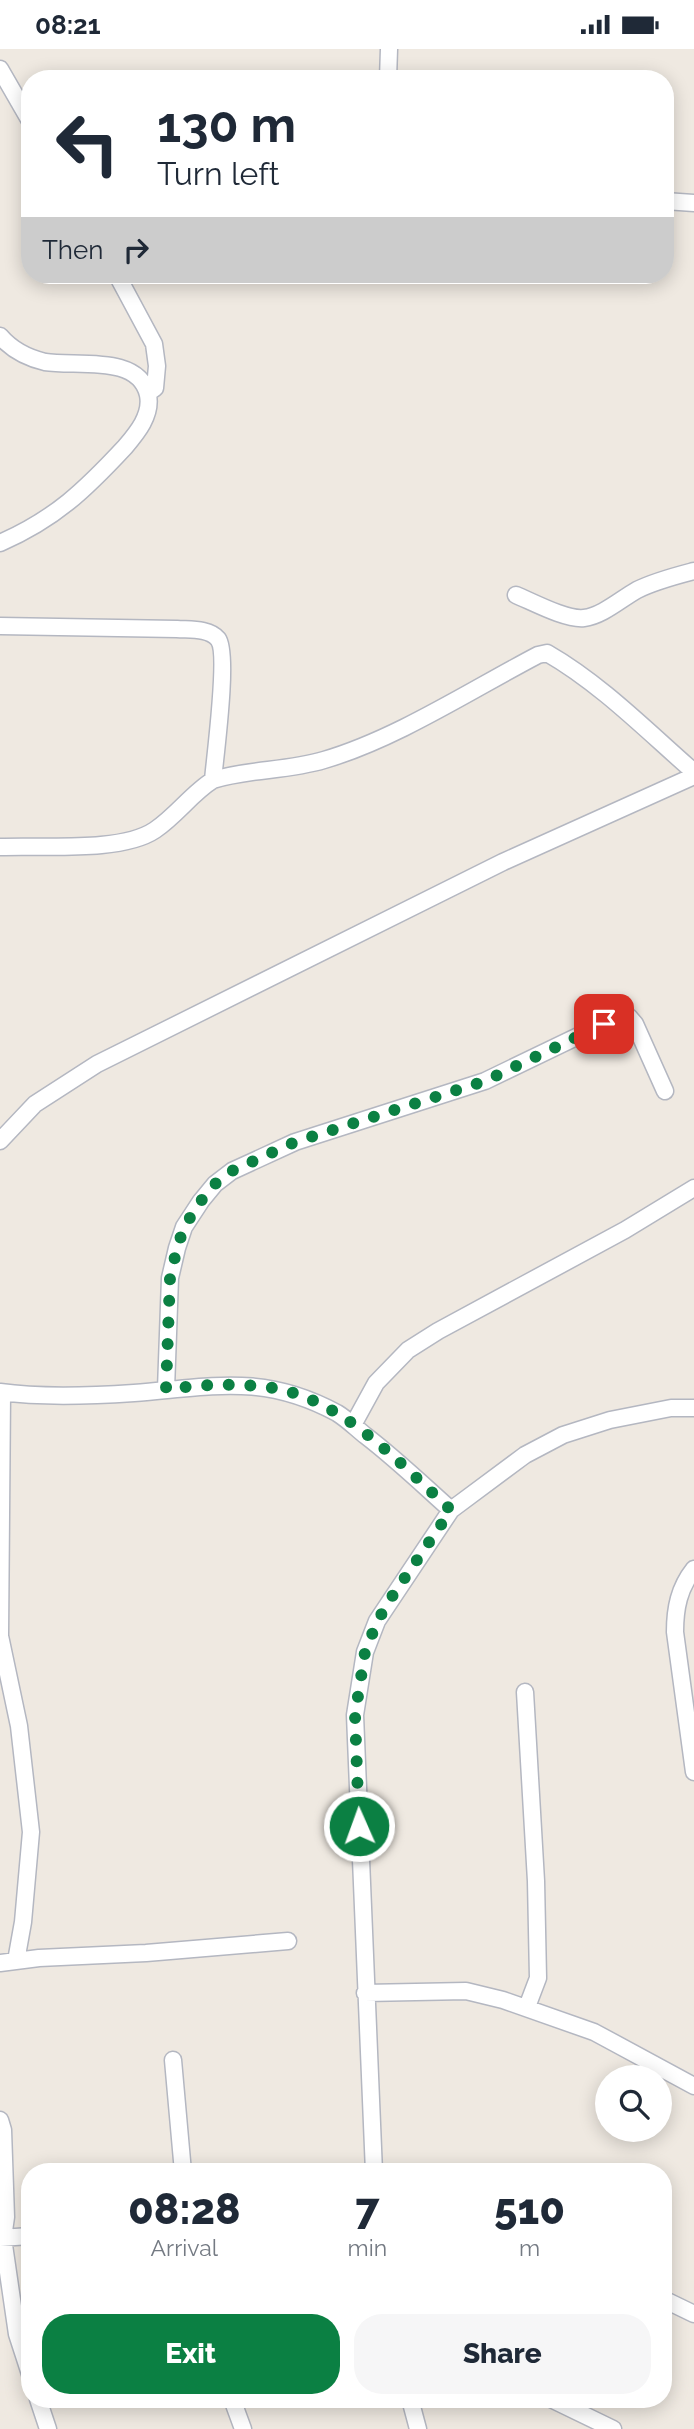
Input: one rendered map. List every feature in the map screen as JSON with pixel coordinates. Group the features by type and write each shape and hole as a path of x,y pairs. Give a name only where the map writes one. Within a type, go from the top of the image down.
{"street":[{"path":"388,70 389,49"},
{"path":"0,69 21,105"},
{"path":"674,201 694,202"},
{"path":"122,284 154,344 157,366 155,388 148,393"},
{"path":"0,336 22,353 44,361 107,365 128,370 142,380 148,393 149,404 136,435 78,495 32,529 0,543"},
{"path":"516,596 561,613 584,618 661,580 694,571"},
{"path":"0,626 177,629 206,631 213,635 220,643 222,677 213,780"},
{"path":"0,847 97,845 136,840 155,830 213,780 223,776 284,769 324,760 366,745 547,653 601,691 694,774 503,862 97,1064 35,1104 0,1141"},
{"path":"166,1389 170,1278 177,1248 184,1227 201,1201 215,1184 232,1171 295,1142 485,1081 622,1015 629,1017 635,1024 665,1091"},
{"path":"353,1425 376,1383 408,1350 438,1331 625,1230 694,1188"},
{"path":"288,1941 8,1962 31,1832 19,1726 0,1636 1,1392 37,1395 133,1393 235,1385 269,1387 305,1398 340,1415 451,1510"},
{"path":"374,2163 355,1715 365,1652 377,1622 451,1510 525,1455 563,1435 610,1420 671,1408 694,1408"},
{"path":"694,1569 680,1593 675,1611 675,1632 694,1772"},
{"path":"525,1692 536,1881 538,1978 527,2007"},
{"path":"365,1993 466,1991 527,2007 594,2032 694,2086"},
{"path":"173,2060 182,2163"},
{"path":"0,2120 3,2130 6,2217 1,2238 21,2346"},
{"path":"1,2238 21,2237"},
{"path":"672,2303 694,2314"},
{"path":"41,2408 48,2429"},
{"path":"235,2408 243,2429"},
{"path":"416,2408 418,2429"},
{"path":"570,2408 613,2429"}],"route":[{"path":"359,1826 355,1715 365,1652 389,1601 451,1510 340,1415 305,1398 269,1387 235,1385 166,1389 170,1278 177,1248 184,1227 201,1201 215,1184 232,1171 295,1142 485,1081 604,1024"}]}
